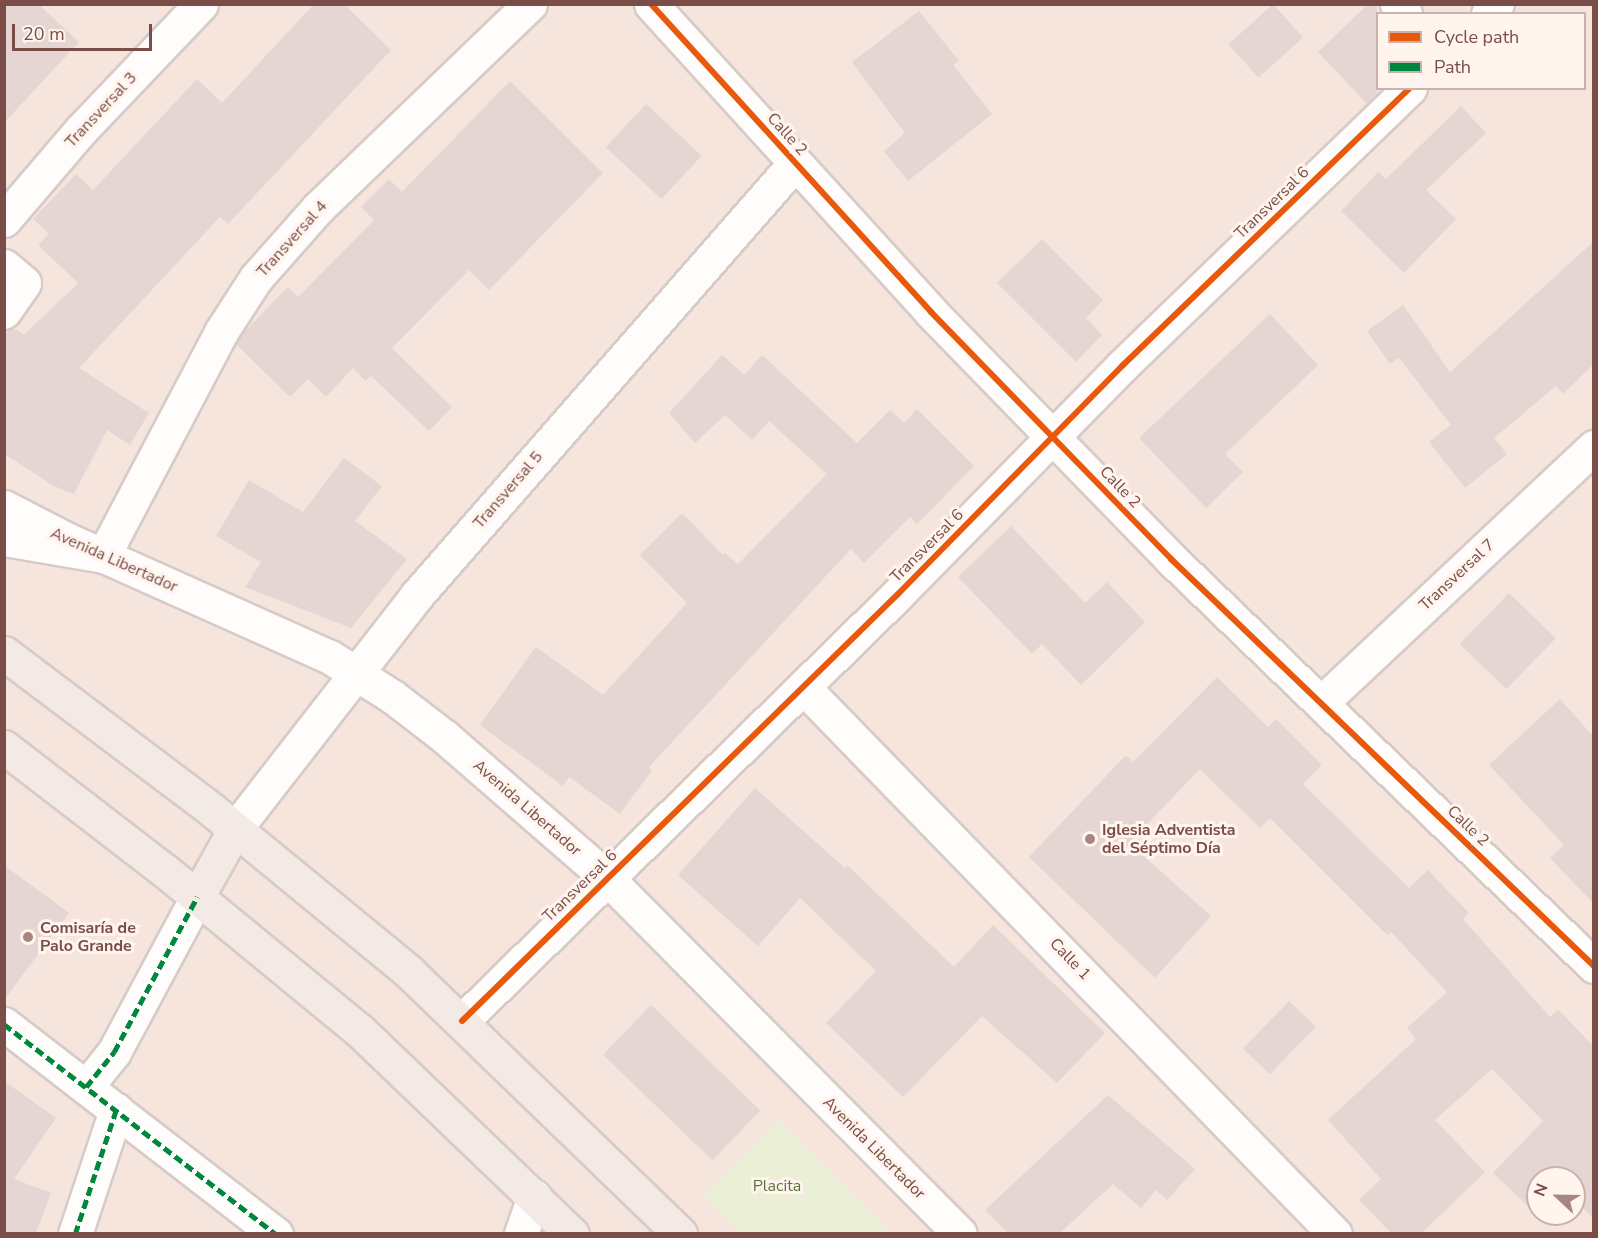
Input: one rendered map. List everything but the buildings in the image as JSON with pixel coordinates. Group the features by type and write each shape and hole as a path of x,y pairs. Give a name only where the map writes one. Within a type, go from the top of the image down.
{"main road":[{"path":"4,653 236,829 410,972 680,1233"},
{"path":"4,747 197,897 360,1030 572,1233"},
{"path":"197,897 236,829"}],"street":[{"name":"Transversal 3","path":"4,220 81,130 201,4"},
{"name":"Transversal 4","path":"103,556 221,332 256,278 318,208 530,4"},
{"name":"Calle 2","path":"651,4 795,163 1052,437 1321,703 1590,956"},
{"name":"Transversal 6","path":"462,1021 803,687 1052,437 1408,90"},
{"name":"Transversal 5","path":"236,829 354,672 417,595 795,163"},
{"path":"4,266 24,283 4,312"},
{"name":"Transversal 7","path":"1321,703 1593,447"},
{"name":"Avenida Libertador","path":"4,507 103,556 330,657 445,737 607,878 960,1233"},
{"path":"4,539 103,556"},
{"name":"Calle 1","path":"803,687 1335,1233"},
{"path":"86,1087 114,1052 197,897"},
{"path":"4,1024 276,1233"},
{"path":"75,1233 116,1110"},
{"path":"520,1233 534,1196"}],"shaded area":[{"path":"5,5 1593,5 1593,1233 5,1234"}],"green space":[{"name":"Placita","path":"778,1120 891,1233 743,1233 703,1195"}],"marked path":[{"path":"86,1087 114,1052 197,897"},
{"path":"4,1024 276,1234"},
{"path":"75,1234 116,1110"}],"cycle path":[{"path":"651,4 931,312 1171,559 1594,966"},
{"path":"462,1021 898,594 1122,366 1408,90"}],"place":[{"name":"Iglesia Adventista del Séptimo Día","path":"1090,839"},
{"name":"Comisaría de Palo Grande","path":"28,937"}]}
